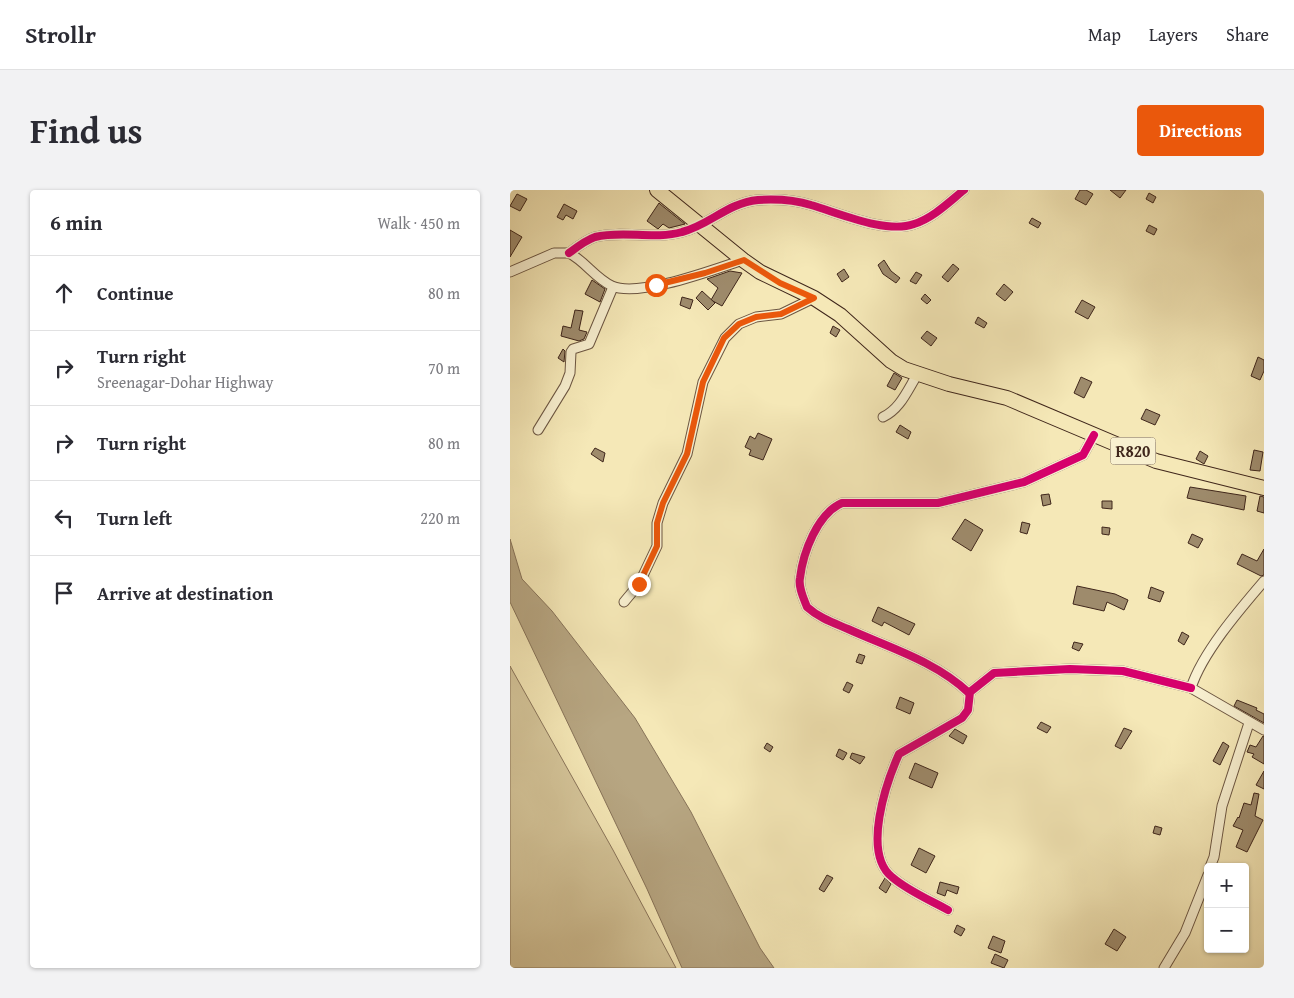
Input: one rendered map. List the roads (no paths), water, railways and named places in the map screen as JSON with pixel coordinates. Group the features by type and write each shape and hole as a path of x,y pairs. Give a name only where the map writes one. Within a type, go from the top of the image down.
{"main road":[{"name":"R820","path":"657,190 744,260 780,283 814,298 840,315 891,361 917,375 1007,398 1156,461 1264,488"}],"street":[{"path":"510,272 554,253 569,253 594,238 668,235 684,232 736,205 758,200 809,204 876,224 896,226 914,224 942,209 964,190"},
{"path":"569,253 613,287 624,289 656,285 705,273 744,260"},
{"path":"538,430 565,386 570,373 571,352 573,349 589,344 613,287"},
{"path":"624,602 639,584 657,546 657,523 663,503 687,454 703,382 724,338 739,324 756,317 781,314 814,298"},
{"path":"883,418 891,414 899,405 917,375"},
{"path":"969,693 933,666 825,619 807,608 799,579 816,529 834,507 842,503 938,503 1024,482 1084,456 1094,435"},
{"path":"1191,688 1198,670 1245,602 1264,580"},
{"path":"948,910 892,878 885,870 878,855 879,822 886,789 898,755 962,718 968,710 969,693 994,673 1070,670 1123,671 1191,688 1264,730"},
{"path":"1212,863 1222,806 1249,723"},
{"path":"1164,968 1185,933 1204,884"}]}
